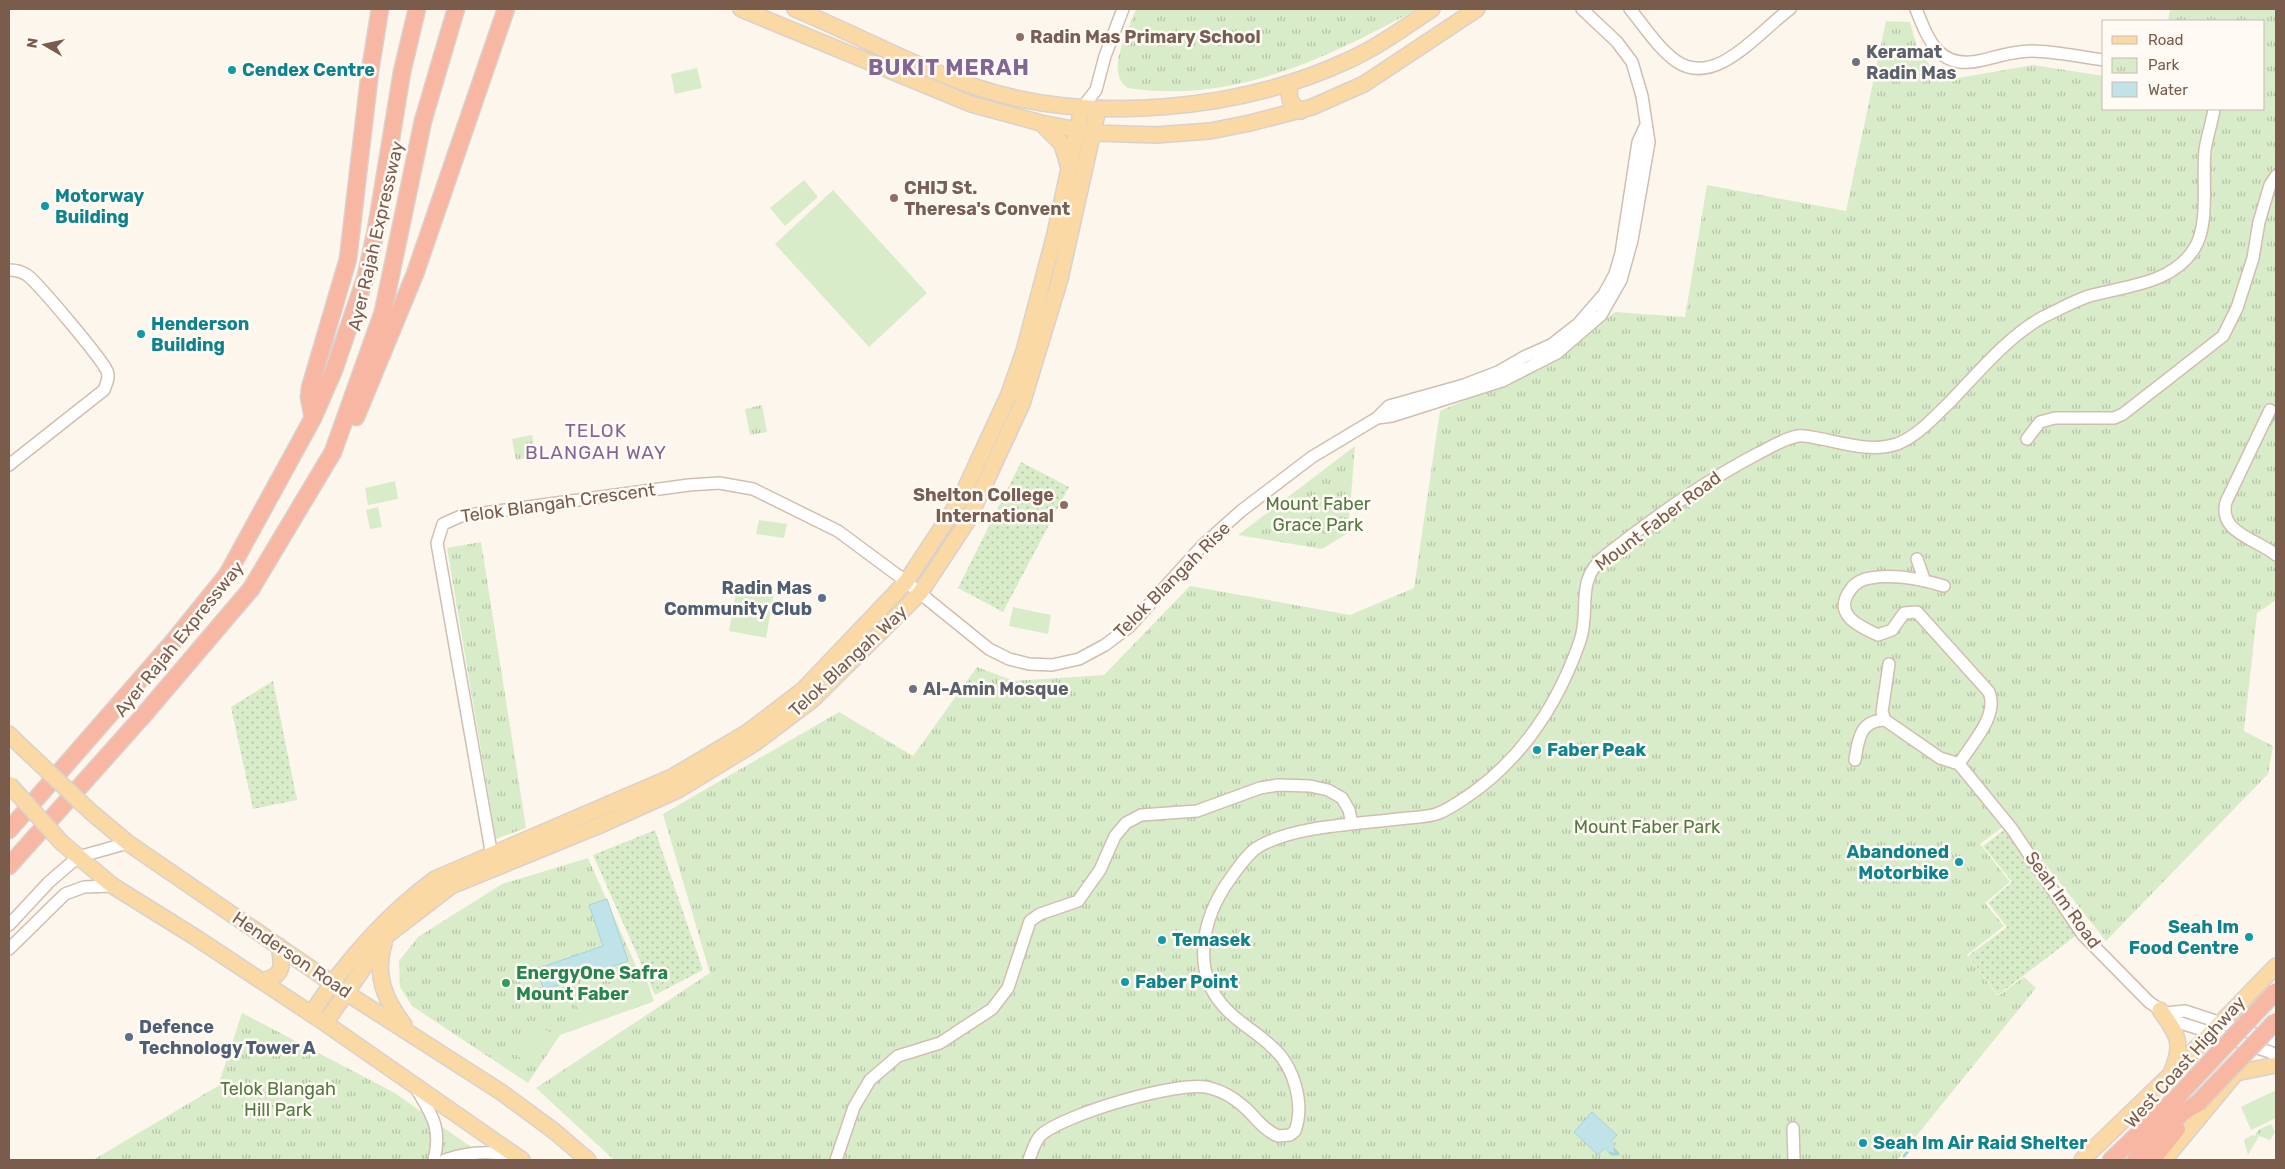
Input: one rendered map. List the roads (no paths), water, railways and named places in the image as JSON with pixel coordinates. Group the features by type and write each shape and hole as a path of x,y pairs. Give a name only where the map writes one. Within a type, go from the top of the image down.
{"highway":[{"path":"313,418 309,397 310,388 348,259 370,71 380,9"},
{"name":"Ayer Rajah Expressway","path":"9,830 172,644 227,575 313,418 334,370 366,276 376,230 402,72 417,9"},
{"name":"Ayer Rajah Expressway","path":"9,866 136,724 251,588 333,452 383,312 423,121 456,9"},
{"path":"333,452 358,414 399,316 506,9"},
{"name":"West Coast Highway","path":"2124,1160 2178,1096 2276,991"},
{"path":"2152,1160 2197,1104 2276,1021"},
{"path":"2110,1160 2178,1096"},
{"path":"2135,1160 2170,1122 2197,1104"}],"main road":[{"path":"741,9 971,104 1041,123 1094,133 1182,134 1250,123 1301,111 1364,84 1476,9"},
{"path":"795,9 926,68 980,88 1026,100 1098,109 1206,102 1290,84 1370,49 1432,9"},
{"path":"1290,84 1290,101 1293,106 1301,111"},
{"name":"Telok Blangah Way","path":"325,1023 386,936 451,886 492,860 672,776 748,732 803,690 906,582 960,500 1009,394 1035,311 1069,174 1082,108"},
{"name":"Telok Blangah Way","path":"311,1014 331,982 366,941 404,902 435,879 598,826 678,790 755,743 812,700 920,592 968,520 1022,404 1060,279 1098,109"},
{"path":"1041,123 1062,144 1069,174"},
{"name":"Henderson Road","path":"9,734 91,812 128,843 331,982 501,1092 554,1131 588,1160"},
{"path":"9,784 60,842 113,886 261,980 520,1158"},
{"path":"386,936 379,967 382,987 390,1006 412,1034"},
{"path":"261,980 272,978 279,974 282,962 279,946"},
{"path":"2082,1160 2217,1028 2276,966"},
{"path":"2163,1012 2178,1040 2179,1052 2169,1076"},
{"path":"2164,1160 2236,1073 2270,1040"},
{"path":"2236,1073 2276,1065"}],"street":[{"path":"1082,108 1094,93 1105,56 1123,9"},
{"name":"Telok Blangah Rise","path":"1377,418 1400,414 1502,380 1529,369 1558,353 1600,315 1621,280 1632,240 1649,142 1641,89 1632,62 1617,42 1582,9"},
{"path":"1630,9 1676,61 1701,69 1711,68 1734,56 1790,9"},
{"path":"1916,9 1927,37 1940,54 1949,59 1966,62 1979,61 2014,52 2032,51 2102,60"},
{"path":"1094,93 1098,109"},
{"name":"Mount Faber Road","path":"1029,1160 1040,1136 1054,1126 1124,1100 1185,1086 1208,1087 1222,1091 1278,1136 1290,1135 1295,1131 1300,1109 1284,1060 1274,1048 1223,1006 1208,984 1203,960 1205,930 1214,905 1228,881 1254,849 1306,831 1436,815 1465,798 1507,766 1535,731 1552,703 1581,638 1585,586 1589,574 1607,555 1700,486 1777,444 1799,435 1876,448 1897,444 1915,434 1931,421 2004,348 2039,319 2085,297 2144,283 2166,275 2182,264 2196,247 2202,229 2205,148 2214,110"},
{"name":"Telok Blangah Rise","path":"906,582 989,649 1009,659 1029,664 1052,665 1079,658 1106,645 1129,627 1203,545 1241,511 1312,457 1377,418 1389,406 1464,385 1498,372 1524,357 1551,345 1578,324 1591,311 1612,279 1621,253 1638,142 1646,125"},
{"path":"2027,439 2040,422 2055,418 2114,418 2123,414 2223,336 2237,308 2252,258 2259,222 2270,185 2276,176"},
{"path":"9,270 21,272 37,286 92,351 107,372 108,380 104,390 9,465"},
{"path":"1524,357 1529,369"},
{"path":"2270,410 2226,502 2225,516 2227,523 2233,529 2276,555"},
{"name":"Telok Blangah Crescent","path":"492,860 437,543 442,524 461,516 642,489 720,483 753,489 824,522 906,582"},
{"path":"1917,559 1924,579"},
{"path":"1944,586 1924,579 1878,577 1861,580 1845,597 1843,607 1848,616 1878,635 1892,630 1904,613 1917,612 1989,692 1992,698 1989,716 1959,764"},
{"path":"1855,760 1860,734 1865,727 1876,720 1885,720 1882,712 1889,664"},
{"name":"Seah Im Road","path":"1885,720 1940,758 1959,764 2012,829 2083,935 2133,988 2163,1012"},
{"path":"836,1160 854,1107 870,1080 898,1056 940,1043 992,1009 1008,988 1030,921 1040,914 1078,901 1100,870 1115,836 1126,823 1141,815 1197,811 1260,788 1278,785 1310,786 1328,790 1342,798 1350,810 1352,824"},
{"path":"9,925 49,882 78,857 128,843"},
{"path":"9,949 65,894 84,887 113,886"},
{"path":"2163,1012 2184,1011 2217,1028 2270,1040 2276,1056"},
{"path":"414,1085 436,1122 439,1142 434,1160"},
{"path":"1793,1128 1794,1160"},
{"path":"445,1160 456,1156 482,1153 520,1158"}],"water":[{"path":"607,899 628,961 544,990 536,969 603,946 589,905"},
{"path":"1592,1112 1617,1135 1598,1155 1574,1132"}],"waterway":[{"path":"2270,425 2276,410"},
{"path":"1611,1146 1618,1154 1612,1154 1607,1149 1611,1146"},
{"path":"1904,1156 1909,1150"}],"place":[{"name":"Radin Mas Primary School","path":"1020,37"},
{"name":"Keramat Radin Mas","path":"1856,62"},
{"name":"Cendex Centre","path":"232,70"},
{"name":"CHIJ St. Theresa's Convent","path":"894,198"},
{"name":"Motorway Building","path":"45,206"},
{"name":"Henderson Building","path":"141,334"},
{"name":"Shelton College International","path":"1064,505"},
{"name":"Radin Mas Community Club","path":"822,598"},
{"name":"Al-Amin Mosque","path":"913,689"},
{"name":"Faber Peak","path":"1537,750"},
{"name":"Abandoned Motorbike","path":"1959,862"},
{"name":"Seah Im Food Centre","path":"2249,937"},
{"name":"Temasek","path":"1162,940"},
{"name":"Faber Point","path":"1125,982"},
{"name":"EnergyOne Safra Mount Faber","path":"506,983"},
{"name":"Defence Technology Tower A","path":"129,1037"},
{"name":"Seah Im Air Raid Shelter","path":"1863,1143"}],"district":[{"name":"BUKIT MERAH","path":"949,67"},
{"name":"TELOK BLANGAH WAY","path":"596,441"}],"park label":[{"name":"Mount Faber Grace Park","path":"1318,514"},
{"name":"Mount Faber Park","path":"1647,827"},
{"name":"Telok Blangah Hill Park","path":"278,1099"}]}
